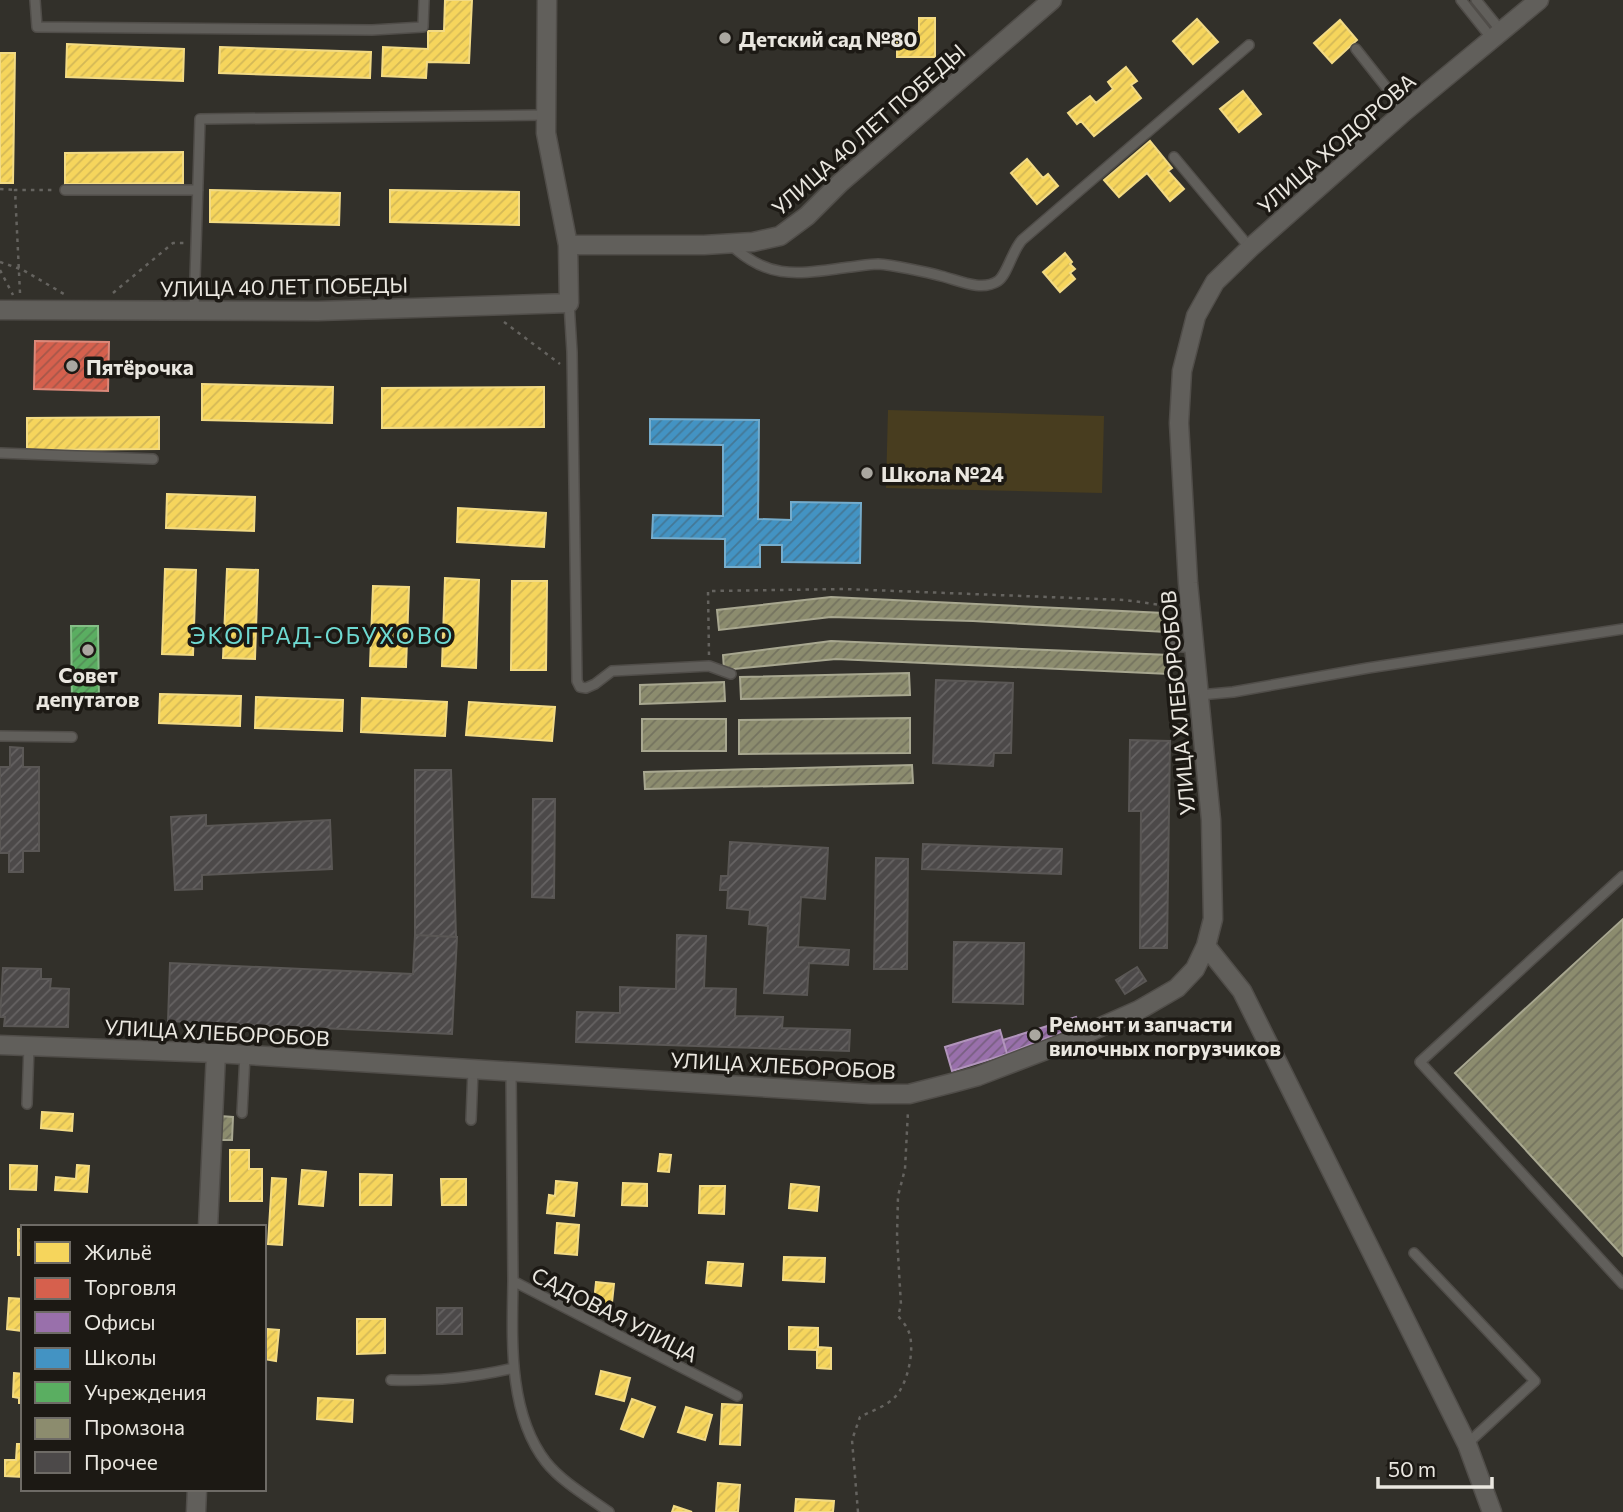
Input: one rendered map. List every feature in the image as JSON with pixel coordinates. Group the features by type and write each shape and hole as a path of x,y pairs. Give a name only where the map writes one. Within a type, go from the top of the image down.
{"street":[{"path":"547,0 546,133 568,245 569,303"},
{"name":"УЛИЦА 40 ЛЕТ ПОБЕДЫ","path":"568,245 730,244 753,243 780,236 807,216 840,183 1052,0"},
{"name":"УЛИЦА ХОДОРОВА","path":"1189,340 1196,316 1215,282 1250,248 1405,111 1539,0"},
{"name":"УЛИЦА 40 ЛЕТ ПОБЕДЫ","path":"0,310 318,311 569,303"},
{"name":"УЛИЦА ХЛЕБОРОБОВ","path":"0,1045 216,1053 511,1073 909,1094 978,1076 1068,1042 1139,1010 1177,988 1195,969 1206,946 1213,919 1211,820 1191,697 1197,668 1179,423 1182,371 1189,340"},
{"path":"1206,946 1242,991 1467,1444 1492,1512"},
{"path":"208,1225 216,1053"},
{"path":"196,1512 197,1491"}],"lane":[{"path":"35,0 37,27 372,30 423,27 424,0"},
{"path":"1461,0 1498,36"},
{"path":"1476,0 1498,36"},
{"path":"730,244 748,260 773,272 804,272 877,264 939,275 965,284 982,285 998,281 1015,248 1023,240 1249,45"},
{"path":"1356,49 1405,111"},
{"path":"194,311 201,119 547,115"},
{"path":"1174,157 1250,248"},
{"path":"65,190 198,190"},
{"path":"569,303 577,668 580,687 586,688 595,684 612,671 709,666 731,674"},
{"path":"0,453 153,459"},
{"path":"1191,697 1623,629"},
{"path":"1172,646 1194,648"},
{"path":"0,736 72,737"},
{"path":"1623,876 1420,1062 1623,1284"},
{"path":"27,1104 29,1046"},
{"path":"242,1113 246,1055"},
{"path":"471,1120 473,1070"},
{"name":"САДОВАЯ УЛИЦА","path":"511,1073 513,1281 737,1396"},
{"path":"1414,1253 1535,1381 1467,1444"},
{"path":"513,1281 514,1368 518,1397 533,1442 547,1463 609,1512"},
{"path":"391,1380 439,1381 475,1377 514,1368"}],"path":[{"path":"0,189 65,190"},
{"path":"15,190 20,310"},
{"path":"112,293 173,243 196,243"},
{"path":"0,262 50,284 92,310"},
{"path":"0,270 20,310"},
{"path":"504,322 572,372"},
{"path":"709,666 708,591 844,589 1125,600 1191,609"},
{"path":"858,1512 852,1440 860,1417 893,1400 902,1389 909,1362 910,1335 898,1316 901,1305 897,1237 898,1196 905,1169 909,1094"}],"shaded area":[{"path":"888,410 1104,416 1102,493 886,488"}],"building: Жильё":[{"path":"445,0 472,0 469,63 427,62 426,78 382,76 383,47 428,49 428,31 444,31"},
{"path":"919,18 935,18 935,57 897,57 897,32 919,32"},
{"path":"1197,19 1218,42 1193,64 1173,41"},
{"path":"1340,20 1357,40 1332,63 1314,43"},
{"path":"67,44 184,49 183,81 66,77"},
{"path":"220,47 371,52 370,78 219,73"},
{"path":"0,53 15,53 13,183 0,183"},
{"path":"1126,67 1137,81 1131,85 1141,98 1094,136 1081,121 1077,124 1068,113 1090,96 1096,103 1113,89 1108,82"},
{"path":"1243,91 1261,114 1239,132 1220,109"},
{"path":"1150,141 1172,168 1168,171 1184,189 1170,201 1147,173 1119,197 1104,180"},
{"path":"183,152 183,183 65,184 65,153"},
{"path":"1027,159 1043,178 1048,174 1058,186 1037,204 1011,173"},
{"path":"210,190 340,193 339,225 210,222"},
{"path":"390,190 519,192 519,225 390,222"},
{"path":"1065,253 1075,269 1070,273 1075,279 1060,292 1043,272"},
{"path":"202,384 333,387 332,423 202,420"},
{"path":"544,387 544,427 382,428 382,388"},
{"path":"159,417 159,449 27,450 27,418"},
{"path":"167,494 255,497 254,531 166,528"},
{"path":"458,508 546,513 544,547 457,542"},
{"path":"165,569 196,570 193,655 162,654"},
{"path":"227,569 258,570 255,659 223,658"},
{"path":"445,578 479,580 476,668 442,666"},
{"path":"512,581 547,581 546,670 511,670"},
{"path":"373,586 409,587 406,667 370,666"},
{"path":"160,694 241,696 240,726 159,723"},
{"path":"256,697 343,700 342,731 255,728"},
{"path":"362,698 447,702 445,736 361,732"},
{"path":"469,702 555,707 552,741 466,735"},
{"path":"42,1112 73,1114 72,1131 41,1128"},
{"path":"230,1150 249,1150 249,1169 262,1169 262,1201 230,1201"},
{"path":"660,1154 671,1155 669,1172 658,1171"},
{"path":"10,1165 37,1166 36,1190 10,1189"},
{"path":"77,1165 89,1166 87,1192 55,1190 56,1177 76,1179"},
{"path":"302,1170 326,1172 323,1206 299,1204"},
{"path":"360,1174 392,1175 391,1205 360,1205"},
{"path":"272,1178 286,1179 282,1245 268,1244"},
{"path":"441,1179 466,1179 466,1205 442,1205"},
{"path":"556,1181 577,1183 574,1216 547,1213 549,1195 555,1196"},
{"path":"623,1183 647,1184 647,1206 622,1205"},
{"path":"791,1184 819,1187 817,1211 789,1208"},
{"path":"700,1186 725,1186 724,1214 699,1213"},
{"path":"557,1223 579,1225 577,1255 555,1253"},
{"path":"18,1229 21,1229 21,1255 18,1255"},
{"path":"784,1257 825,1258 824,1282 783,1280"},
{"path":"708,1262 743,1264 741,1286 706,1283"},
{"path":"596,1282 614,1284 611,1312 593,1311"},
{"path":"9,1298 21,1299 21,1331 7,1329"},
{"path":"357,1319 385,1319 385,1353 357,1354"},
{"path":"789,1327 818,1328 818,1347 831,1348 831,1369 817,1368 817,1350 789,1349"},
{"path":"267,1329 279,1330 276,1361 266,1359"},
{"path":"601,1371 630,1378 624,1401 596,1394"},
{"path":"14,1373 21,1374 21,1403 19,1398 13,1397"},
{"path":"318,1398 353,1400 352,1422 317,1419"},
{"path":"632,1399 655,1407 643,1437 621,1429"},
{"path":"722,1404 742,1405 740,1445 720,1444"},
{"path":"686,1407 712,1415 705,1440 678,1432"},
{"path":"17,1444 21,1444 21,1477 5,1476 5,1460 16,1460"},
{"path":"718,1483 740,1485 738,1512 716,1512"},
{"path":"796,1499 834,1501 833,1512 795,1512"},
{"path":"674,1506 692,1512 672,1512"}],"building: Торговля":[{"name":"Пятёрочка","path":"35,341 109,342 108,391 34,389"}],"building: Офисы":[{"name":"Ремонт и запчасти вилочных погрузчиков","path":"1076,1017 1079,1025 1007,1054 1003,1040"},
{"path":"1000,1030 1007,1054 952,1071 945,1047"}],"building: Школы":[{"path":"650,419 759,420 758,519 791,520 791,502 861,503 860,563 782,562 782,545 760,545 760,567 725,567 725,539 652,538 653,515 723,516 723,445 650,444"}],"building: Учреждения":[{"path":"71,626 98,626 99,702 72,702"}],"building: Промзона":[{"path":"831,597 1164,613 1165,632 973,621 831,617 719,630 717,610"},
{"path":"831,641 1170,655 1169,674 836,659 724,670 723,655"},
{"path":"909,673 910,695 741,699 740,677"},
{"path":"724,682 725,701 640,704 640,685"},
{"path":"910,718 910,753 739,754 739,720"},
{"path":"642,719 726,719 726,751 642,751"},
{"path":"912,765 913,783 645,789 644,772"},
{"path":"1623,919 1623,1256 1455,1073"},
{"path":"220,1116 233,1117 232,1140 219,1140"}],"building: Прочее":[{"path":"936,680 1013,683 1011,753 994,753 993,766 933,763"},
{"path":"1130,740 1170,741 1167,948 1140,948 1141,811 1129,811"},
{"path":"10,747 23,748 23,767 39,767 39,851 23,851 23,872 9,872 9,853 0,853 0,767 10,767"},
{"path":"415,770 451,770 456,937 415,935"},
{"path":"533,799 555,799 554,898 532,897"},
{"path":"206,815 206,826 330,820 332,869 202,875 202,889 175,890 171,817"},
{"path":"730,842 828,848 825,899 801,897 798,947 849,950 848,965 809,963 807,995 764,993 768,926 749,924 750,910 727,908 728,890 720,890 721,876 728,876"},
{"path":"923,844 1062,849 1061,874 922,869"},
{"path":"876,858 908,859 907,969 874,969"},
{"path":"415,935 457,937 452,1034 168,1021 170,963 413,974"},
{"path":"677,935 706,936 704,988 736,989 735,1016 783,1017 782,1028 850,1030 849,1051 576,1042 577,1012 620,1013 620,987 676,989"},
{"path":"954,942 1024,943 1023,1004 953,1002"},
{"path":"1137,967 1146,981 1125,994 1116,980"},
{"path":"3,968 41,969 41,979 51,979 50,988 69,989 68,1027 4,1026 5,1017 0,1017"},
{"path":"437,1308 462,1308 462,1334 437,1334"}],"place":[{"name":"Детский сад №80","path":"725,38"},
{"name":"Пятёрочка","path":"72,366"},
{"name":"Школа №24","path":"867,473"},
{"name":"Совет депутатов","path":"88,650"},
{"name":"Ремонт и запчасти вилочных погрузчиков","path":"1035,1035"}],"district":[{"name":"ЭКОГРАД-ОБУХОВО","path":"322,635"}]}
